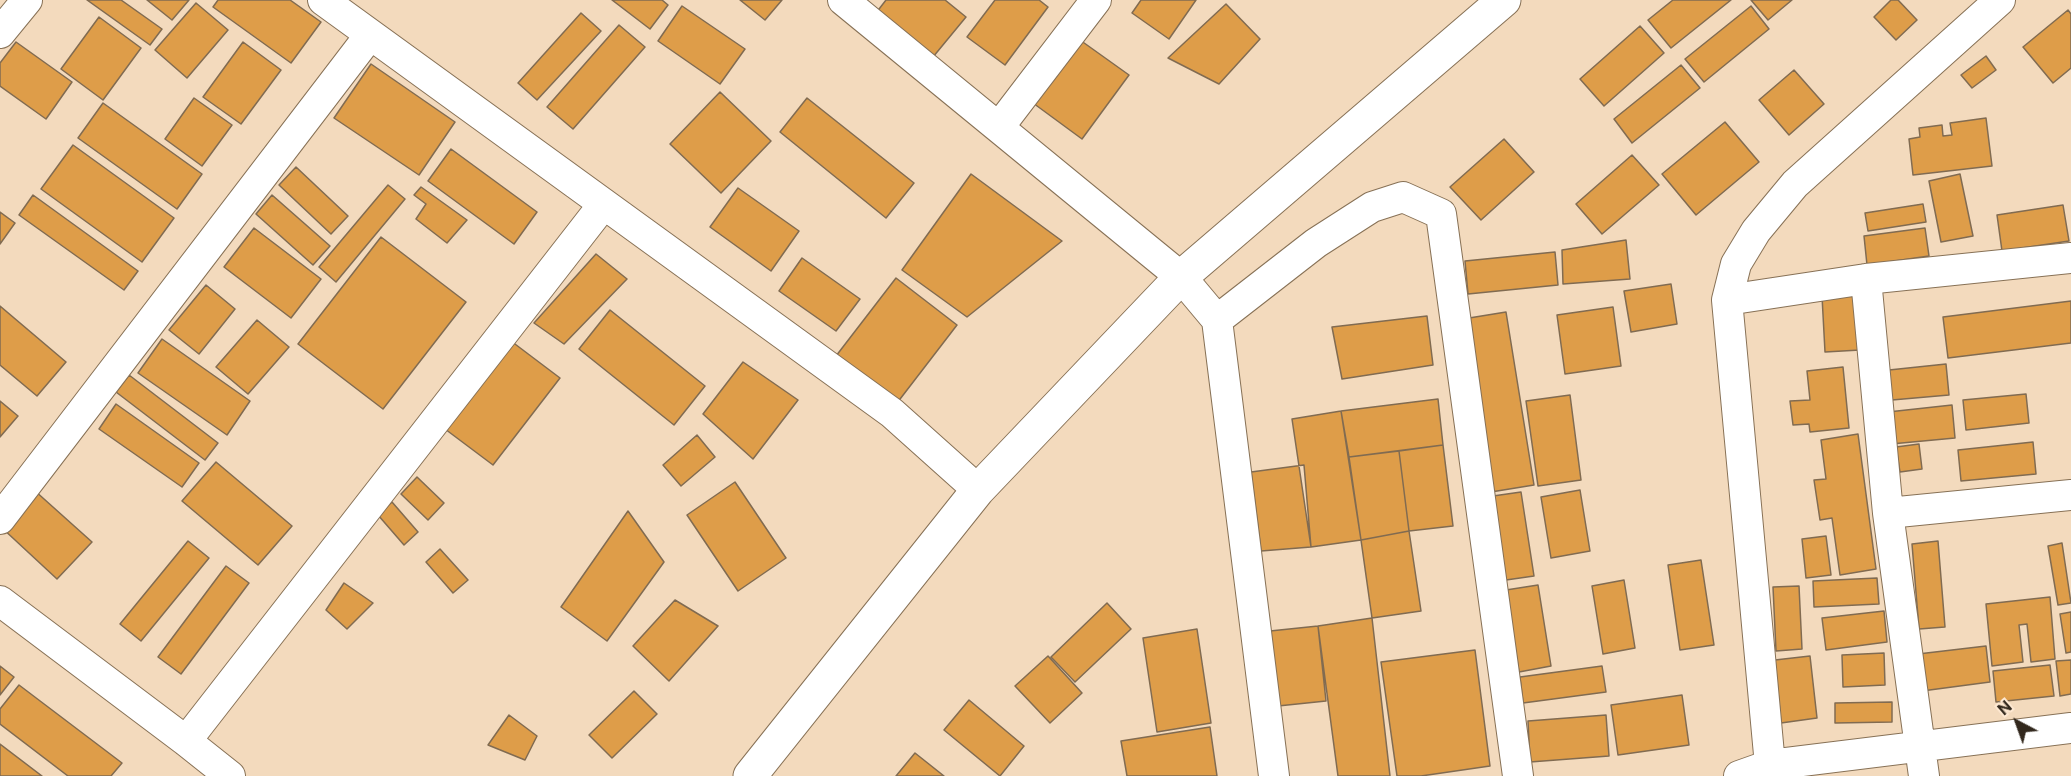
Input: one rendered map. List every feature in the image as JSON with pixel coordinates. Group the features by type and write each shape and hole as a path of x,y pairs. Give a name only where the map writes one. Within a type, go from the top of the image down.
{"street":[{"path":"1,29 27,0"},
{"path":"323,0 892,413 978,490"},
{"path":"843,0 1181,277 1217,320 1274,776"},
{"path":"999,127 1096,0"},
{"path":"750,776 978,490 1181,277 1504,0"},
{"path":"1770,770 1727,300 1736,264 1756,231 1795,184 2000,0"},
{"path":"0,519 370,36"},
{"path":"1217,320 1316,243 1372,207 1403,197 1441,214 1518,776"},
{"path":"186,741 603,205"},
{"path":"1727,300 1866,279 2071,258"},
{"path":"1866,279 1888,513 1924,776"},
{"path":"1888,513 2071,495"},
{"path":"0,601 230,776"},
{"path":"1739,776 1919,747 2071,728"}],"building":[{"path":"87,0 121,0 162,29 150,45"},
{"path":"147,0 189,0 172,20"},
{"path":"218,0 290,0 321,22 291,63 213,7"},
{"path":"612,0 662,0 668,5 650,29"},
{"path":"740,0 782,0 765,20"},
{"path":"886,0 945,0 966,17 933,57 876,13"},
{"path":"995,0 1039,0 1048,7 1005,65 967,37"},
{"path":"1141,0 1196,0 1169,39 1132,13"},
{"path":"1673,0 1731,0 1671,48 1648,20"},
{"path":"1751,0 1792,0 1768,20"},
{"path":"1891,0 1898,0 1917,20 1896,40 1874,17"},
{"path":"196,3 228,30 187,78 155,50"},
{"path":"1226,4 1260,39 1219,84 1168,58"},
{"path":"682,6 745,49 720,84 658,41"},
{"path":"1751,6 1769,29 1704,82 1685,59"},
{"path":"2068,10 2071,14 2071,68 2053,83 2023,47"},
{"path":"581,13 601,31 537,100 518,83"},
{"path":"99,17 141,48 103,100 61,69"},
{"path":"619,25 645,47 573,129 547,107"},
{"path":"1640,26 1664,53 1604,106 1580,79"},
{"path":"1080,40 1129,75 1082,139 1033,103"},
{"path":"16,42 72,82 46,119 0,86 0,63"},
{"path":"243,42 281,70 241,124 203,97"},
{"path":"1986,56 1996,70 1972,88 1961,75"},
{"path":"371,64 455,122 419,175 334,118"},
{"path":"1681,65 1700,88 1632,143 1614,119"},
{"path":"1794,70 1824,104 1789,135 1759,100"},
{"path":"720,92 771,141 721,193 670,144"},
{"path":"194,98 232,125 202,166 165,139"},
{"path":"807,98 914,183 886,218 780,132"},
{"path":"103,103 202,174 177,209 78,138"},
{"path":"1986,118 1992,166 1913,175 1909,139 1920,137 1919,128 1942,125 1943,136 1952,135 1950,123"},
{"path":"1725,122 1759,162 1696,215 1662,174"},
{"path":"1504,139 1534,172 1481,220 1450,187"},
{"path":"73,145 174,218 142,262 41,189"},
{"path":"451,149 537,212 514,244 428,181"},
{"path":"1632,155 1659,185 1602,234 1576,204"},
{"path":"296,167 348,216 331,234 279,185"},
{"path":"971,174 1062,241 967,317 902,270"},
{"path":"1960,174 1973,236 1941,242 1929,181"},
{"path":"388,185 405,199 336,282 319,267"},
{"path":"421,187 467,220 447,243 416,219 426,204 414,195"},
{"path":"738,188 799,231 771,271 710,227"},
{"path":"33,195 138,271 124,290 19,215"},
{"path":"272,195 330,246 313,265 256,214"},
{"path":"1923,204 1926,222 1868,231 1865,213"},
{"path":"2063,205 2069,241 2002,251 1997,215"},
{"path":"0,212 15,223 0,244"},
{"path":"254,228 321,279 291,318 224,267"},
{"path":"1925,228 1929,256 1867,265 1864,236"},
{"path":"381,237 466,302 383,409 298,344"},
{"path":"1626,240 1630,279 1563,284 1562,250"},
{"path":"1555,252 1558,285 1468,294 1465,261"},
{"path":"596,254 627,279 564,344 534,323"},
{"path":"802,258 860,299 836,331 779,291"},
{"path":"896,278 957,325 897,403 836,356"},
{"path":"1671,284 1677,324 1631,332 1624,291"},
{"path":"206,285 235,309 199,354 169,330"},
{"path":"1857,294 1860,350 1825,352 1822,296"},
{"path":"2071,301 2071,343 1948,358 1943,317"},
{"path":"0,306 66,362 37,396 0,365"},
{"path":"1613,307 1621,366 1565,374 1557,315"},
{"path":"610,310 705,386 674,425 579,349"},
{"path":"1506,312 1534,485 1491,492 1463,319"},
{"path":"1427,316 1433,365 1342,379 1332,327"},
{"path":"257,320 289,347 248,394 216,367"},
{"path":"507,338 560,378 493,465 441,426"},
{"path":"162,339 250,401 227,435 138,373"},
{"path":"743,362 798,400 753,459 703,414"},
{"path":"1946,364 1949,395 1892,400 1889,370"},
{"path":"1843,367 1849,428 1810,432 1809,424 1793,425 1790,401 1810,400 1807,371"},
{"path":"129,375 218,443 205,460 116,392"},
{"path":"2026,394 2029,423 1966,430 1963,400"},
{"path":"1570,395 1581,480 1538,486 1526,401"},
{"path":"1438,399 1443,445 1349,457 1341,411"},
{"path":"0,401 18,416 0,437"},
{"path":"116,404 199,463 182,487 99,429"},
{"path":"1952,405 1955,438 1891,444 1888,412"},
{"path":"1341,411 1361,540 1311,547 1292,419"},
{"path":"1858,434 1876,569 1840,575 1832,518 1820,520 1814,480 1826,479 1821,440"},
{"path":"697,435 715,457 681,486 663,465"},
{"path":"2033,442 2036,474 1961,481 1958,450"},
{"path":"1919,444 1922,469 1900,472 1896,447"},
{"path":"1443,445 1453,526 1409,531 1399,451"},
{"path":"1399,451 1409,531 1361,540 1349,457"},
{"path":"216,462 292,526 258,565 182,501"},
{"path":"1304,465 1311,547 1261,551 1251,472"},
{"path":"417,477 444,503 428,520 401,494"},
{"path":"735,482 786,558 738,591 687,515"},
{"path":"34,490 92,542 57,579 1,527"},
{"path":"1580,490 1590,551 1551,558 1541,497"},
{"path":"1521,492 1534,576 1506,580 1493,496"},
{"path":"392,502 418,532 404,545 378,515"},
{"path":"628,511 664,562 607,641 561,607"},
{"path":"1409,531 1421,611 1372,618 1361,540"},
{"path":"1826,536 1831,575 1806,578 1802,539"},
{"path":"188,541 209,558 141,641 120,624"},
{"path":"1938,541 1945,627 1919,629 1912,544"},
{"path":"2062,543 2071,603 2058,605 2048,546"},
{"path":"440,549 468,580 453,593 426,562"},
{"path":"1701,560 1714,645 1680,650 1668,565"},
{"path":"226,566 249,583 181,674 158,657"},
{"path":"1877,578 1879,604 1814,607 1813,581"},
{"path":"1624,580 1635,648 1603,654 1592,586"},
{"path":"344,583 373,603 347,629 326,610"},
{"path":"1538,585 1551,666 1519,672 1506,590"},
{"path":"1799,586 1802,649 1776,651 1773,587"},
{"path":"2050,597 2055,659 2031,662 2027,624 2019,625 2023,662 1992,666 1986,604"},
{"path":"675,600 718,626 669,681 633,646"},
{"path":"1107,603 1131,629 1075,682 1051,657"},
{"path":"1884,611 1887,642 1826,650 1822,618"},
{"path":"2071,612 2071,652 2066,653 2060,614"},
{"path":"1372,618 1390,776 1338,776 1318,626"},
{"path":"1318,626 1326,701 1278,706 1270,631"},
{"path":"1197,629 1211,723 1157,732 1143,638"},
{"path":"1986,646 1990,682 1922,691 1918,654"},
{"path":"1475,650 1490,766 1421,776 1397,776 1381,662"},
{"path":"1884,653 1885,685 1843,687 1842,655"},
{"path":"1048,656 1082,693 1050,723 1015,686"},
{"path":"1810,656 1817,718 1781,723 1775,660"},
{"path":"2071,660 2071,694 2060,696 2056,661"},
{"path":"2050,665 2054,696 1996,702 1993,671"},
{"path":"0,666 14,677 0,695"},
{"path":"1602,666 1606,692 1523,703 1520,677"},
{"path":"19,685 122,763 111,776 68,776 0,724 0,709"},
{"path":"634,691 657,714 612,758 589,735"},
{"path":"1682,695 1689,745 1618,755 1611,705"},
{"path":"969,700 1024,746 1000,776 944,730"},
{"path":"1892,702 1892,722 1835,723 1835,703"},
{"path":"509,715 537,736 525,760 488,745"},
{"path":"1606,715 1609,756 1530,762 1528,721"},
{"path":"1210,727 1217,776 1127,776 1121,741"},
{"path":"0,744 42,776 0,776"},
{"path":"915,753 944,776 896,776"}]}
